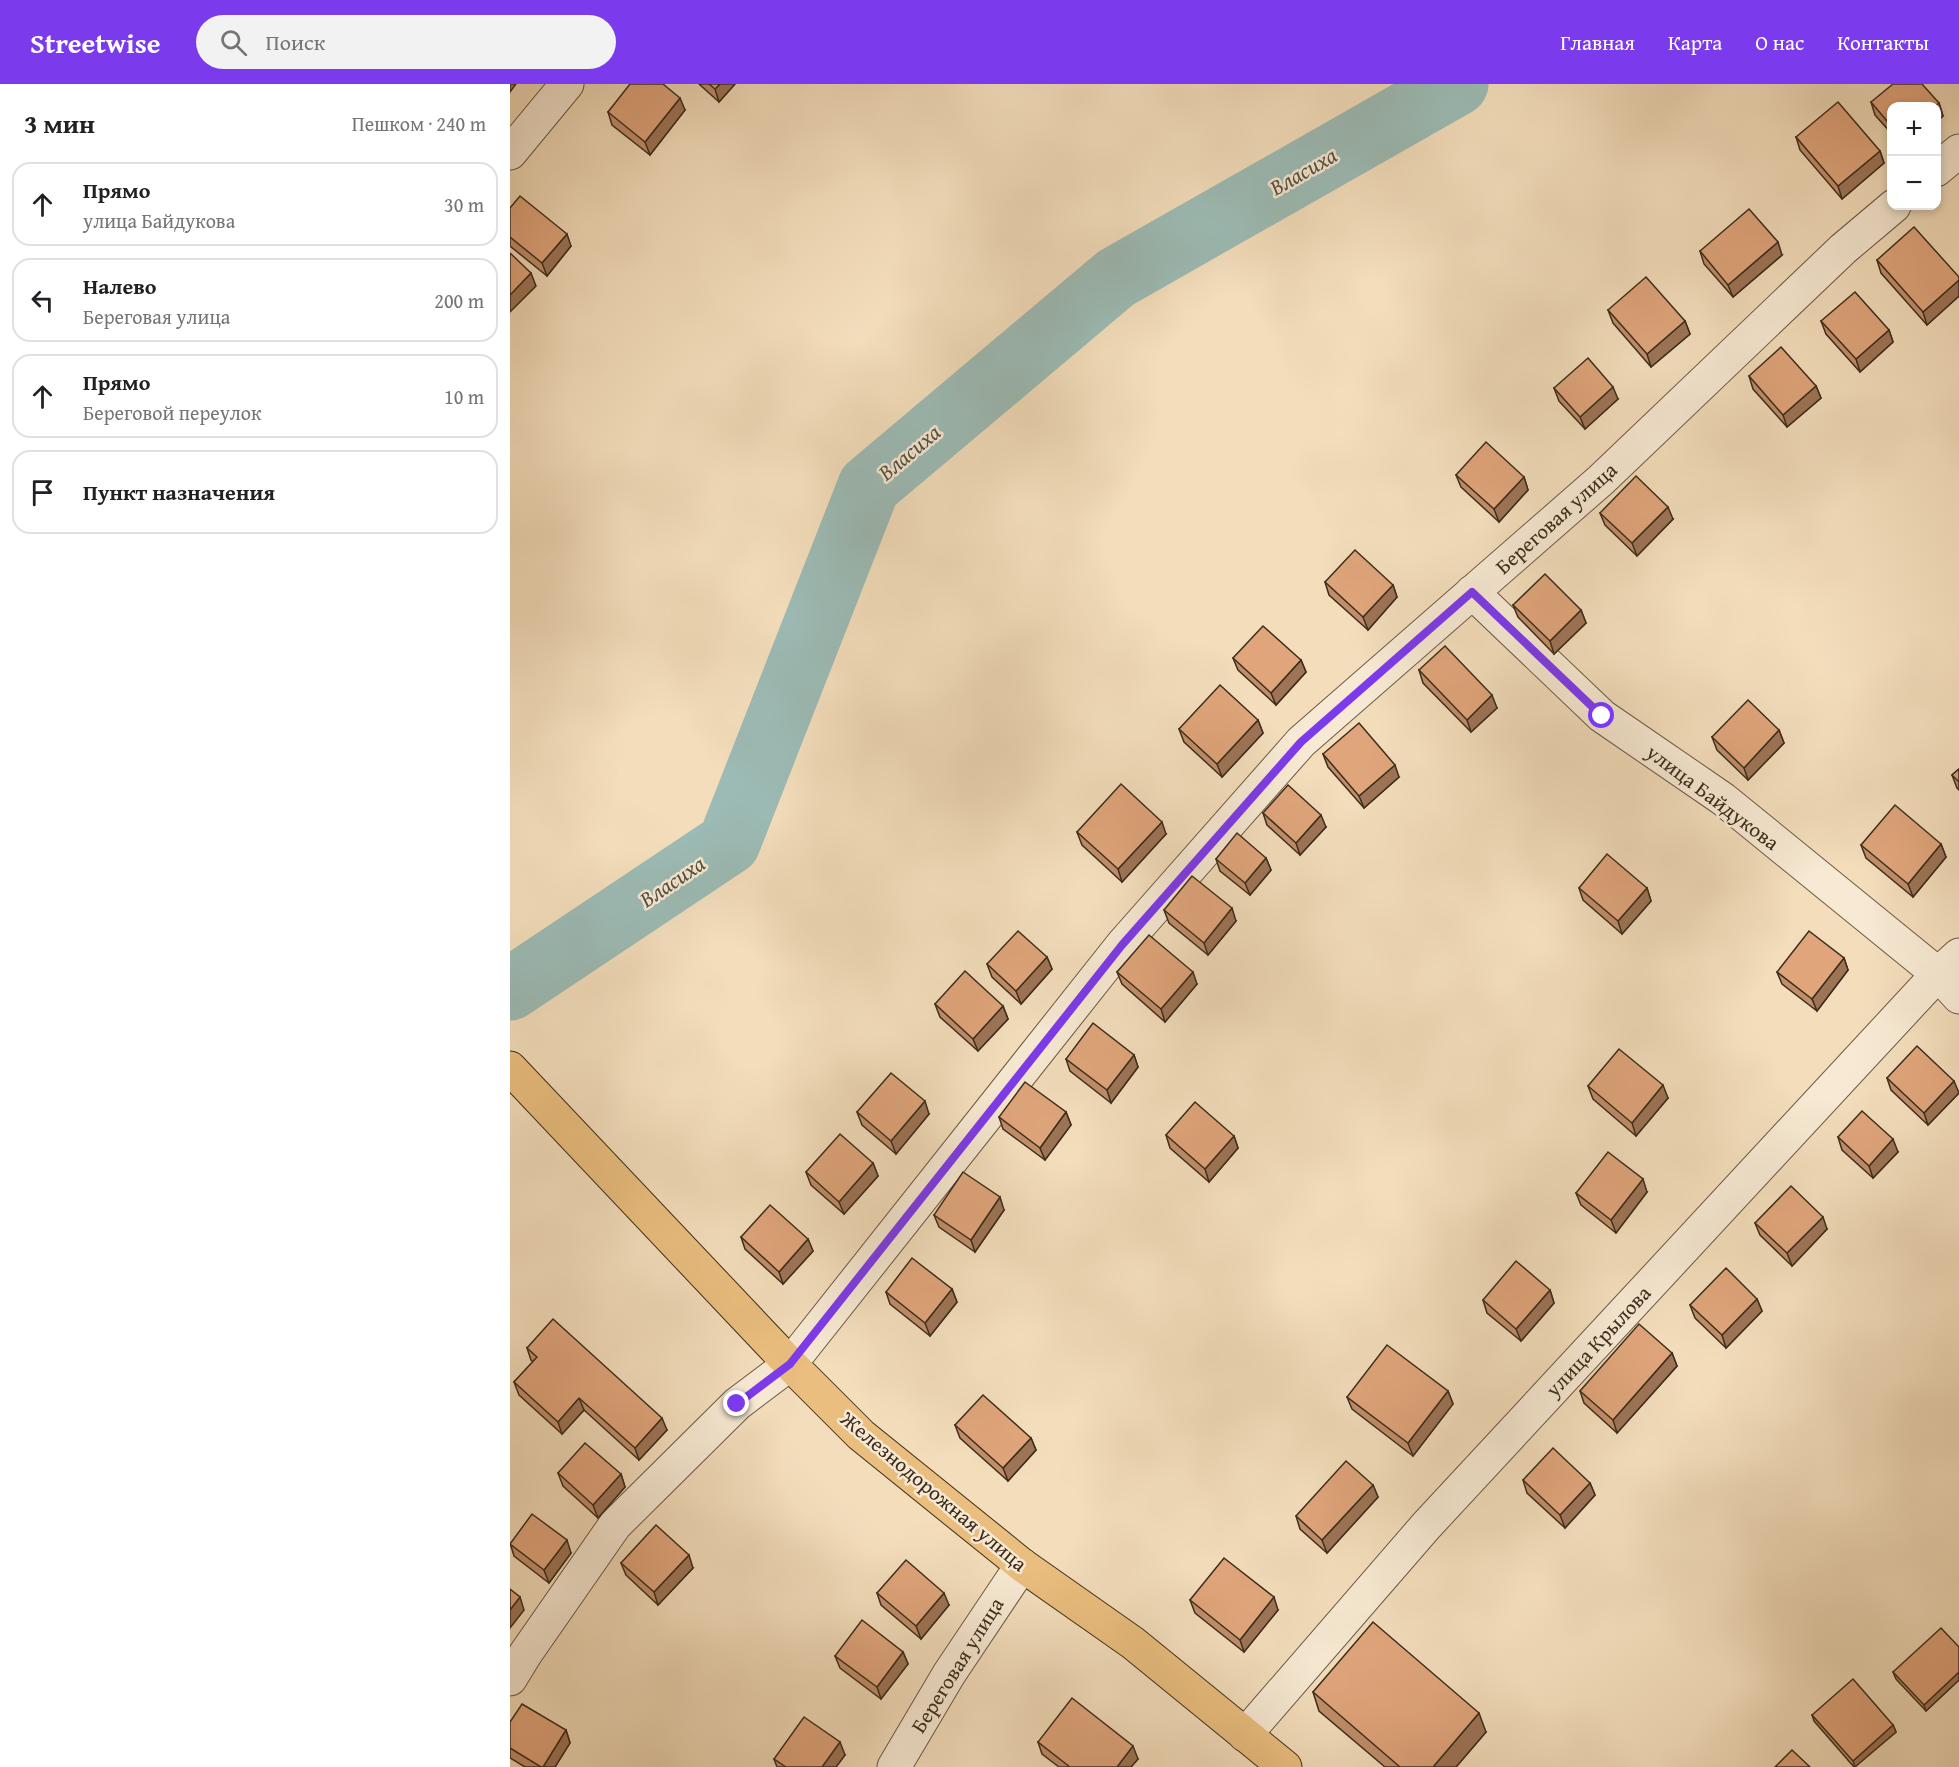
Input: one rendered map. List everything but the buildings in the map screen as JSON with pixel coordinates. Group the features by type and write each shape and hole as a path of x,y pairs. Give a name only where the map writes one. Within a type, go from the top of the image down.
{"main road":[{"name":"Железнодорожная улица","path":"513,1071 790,1364 861,1435 1022,1565 1133,1643 1285,1767"}],"street":[{"path":"510,153 567,84"},
{"path":"1941,166 1959,151"},
{"name":"Береговая улица","path":"510,1680 526,1653 615,1525 737,1404 790,1364 1122,945 1301,742 1601,480 1843,249 1889,210"},
{"name":"улица Байдукова","path":"1472,592 1602,716 1723,800 1952,975"},
{"name":"улица Крылова","path":"1245,1735 1426,1526 1952,975"},
{"name":"Береговая улица","path":"894,1767 949,1674 1022,1565"}],"waterway":[{"name":"Власиха","path":"510,989 729,843 869,486 1116,278 1457,84"}],"route":[{"path":"737,1404 790,1364 1122,945 1301,742 1472,592 1602,716"}]}
